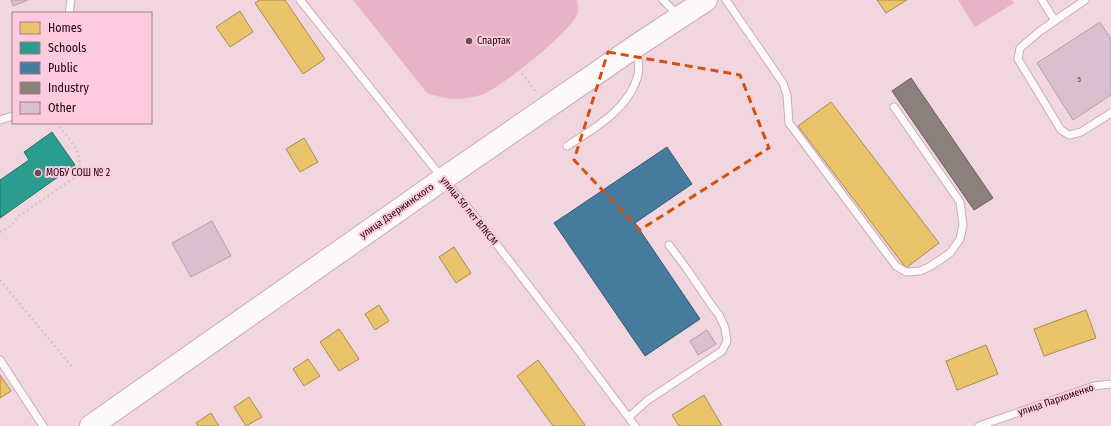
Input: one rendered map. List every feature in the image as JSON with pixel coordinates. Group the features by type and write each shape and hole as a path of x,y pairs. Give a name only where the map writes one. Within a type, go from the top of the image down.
{"main road":[{"name":"улица Дзержинского","path":"91,426 443,179 636,46 706,0"}],"lane":[{"path":"69,12 71,0"},
{"name":"улица 50 лет ВЛКСМ","path":"300,0 478,221 635,426"},
{"path":"663,0 680,17"},
{"path":"726,0 783,84 787,95 789,123 896,266 906,272 920,271 931,266 950,253 960,239 963,225 960,202 894,106"},
{"path":"1042,0 1055,20"},
{"path":"1085,0 1040,31 1020,48 1018,59 1042,101 1061,130 1069,135 1081,132 1111,113"},
{"path":"567,146 608,118 625,101 638,74 636,46"},
{"path":"0,120 12,116"},
{"path":"629,417 648,400 722,351 727,341 725,328 719,315 669,245"},
{"path":"0,360 43,426"},
{"name":"улица Пархоменко","path":"979,426 1094,386 1111,384"}],"path":[{"path":"519,69 547,107"},
{"path":"0,232 11,226 19,216 78,174 81,162 77,151 57,124"},
{"path":"0,280 73,368"}],"highlighted area":[{"path":"608,52 740,75 769,148 640,230 574,160"}],"shaded area":[{"name":"Спартак","path":"353,0 577,0 578,12 564,32 519,71 481,95 453,99 427,93"},
{"path":"958,0 1012,0 1014,3 975,27"}],"building: Homes":[{"path":"259,0 285,0 325,59 303,74 255,3"},
{"path":"877,0 907,0 886,13"},
{"path":"240,11 253,32 230,47 216,27"},
{"path":"831,102 939,243 906,268 798,126"},
{"path":"304,138 318,162 300,172 286,149"},
{"path":"454,247 471,273 456,283 439,257"},
{"path":"379,305 389,321 375,330 365,314"},
{"path":"1086,310 1096,338 1044,356 1034,329"},
{"path":"339,329 359,359 339,371 320,342"},
{"path":"986,345 998,374 957,390 946,361"},
{"path":"308,359 320,376 304,386 293,369"},
{"path":"538,360 585,425 584,426 553,426 517,376"},
{"path":"0,375 11,391 0,398"},
{"path":"704,395 722,426 679,426 672,415"},
{"path":"249,397 262,417 246,426 234,407"},
{"path":"211,413 219,426 198,426 196,423"}],"building: Schools":[{"name":"МОБУ СОШ № 2","path":"52,132 75,165 0,218 0,180 29,160 24,152"}],"building: Public":[{"path":"667,147 692,184 635,223 700,319 645,356 554,223"}],"building: Industry":[{"path":"911,78 993,198 974,210 892,91"}],"building: Other":[{"path":"11,0 28,0 13,6"},
{"path":"1100,22 1111,39 1111,95 1073,120 1037,63"},
{"path":"212,221 231,256 191,277 172,243"},
{"path":"707,330 716,344 698,355 690,341"}],"place":[{"name":"Спартак","path":"469,41"},
{"name":"МОБУ СОШ № 2","path":"38,173"}]}
